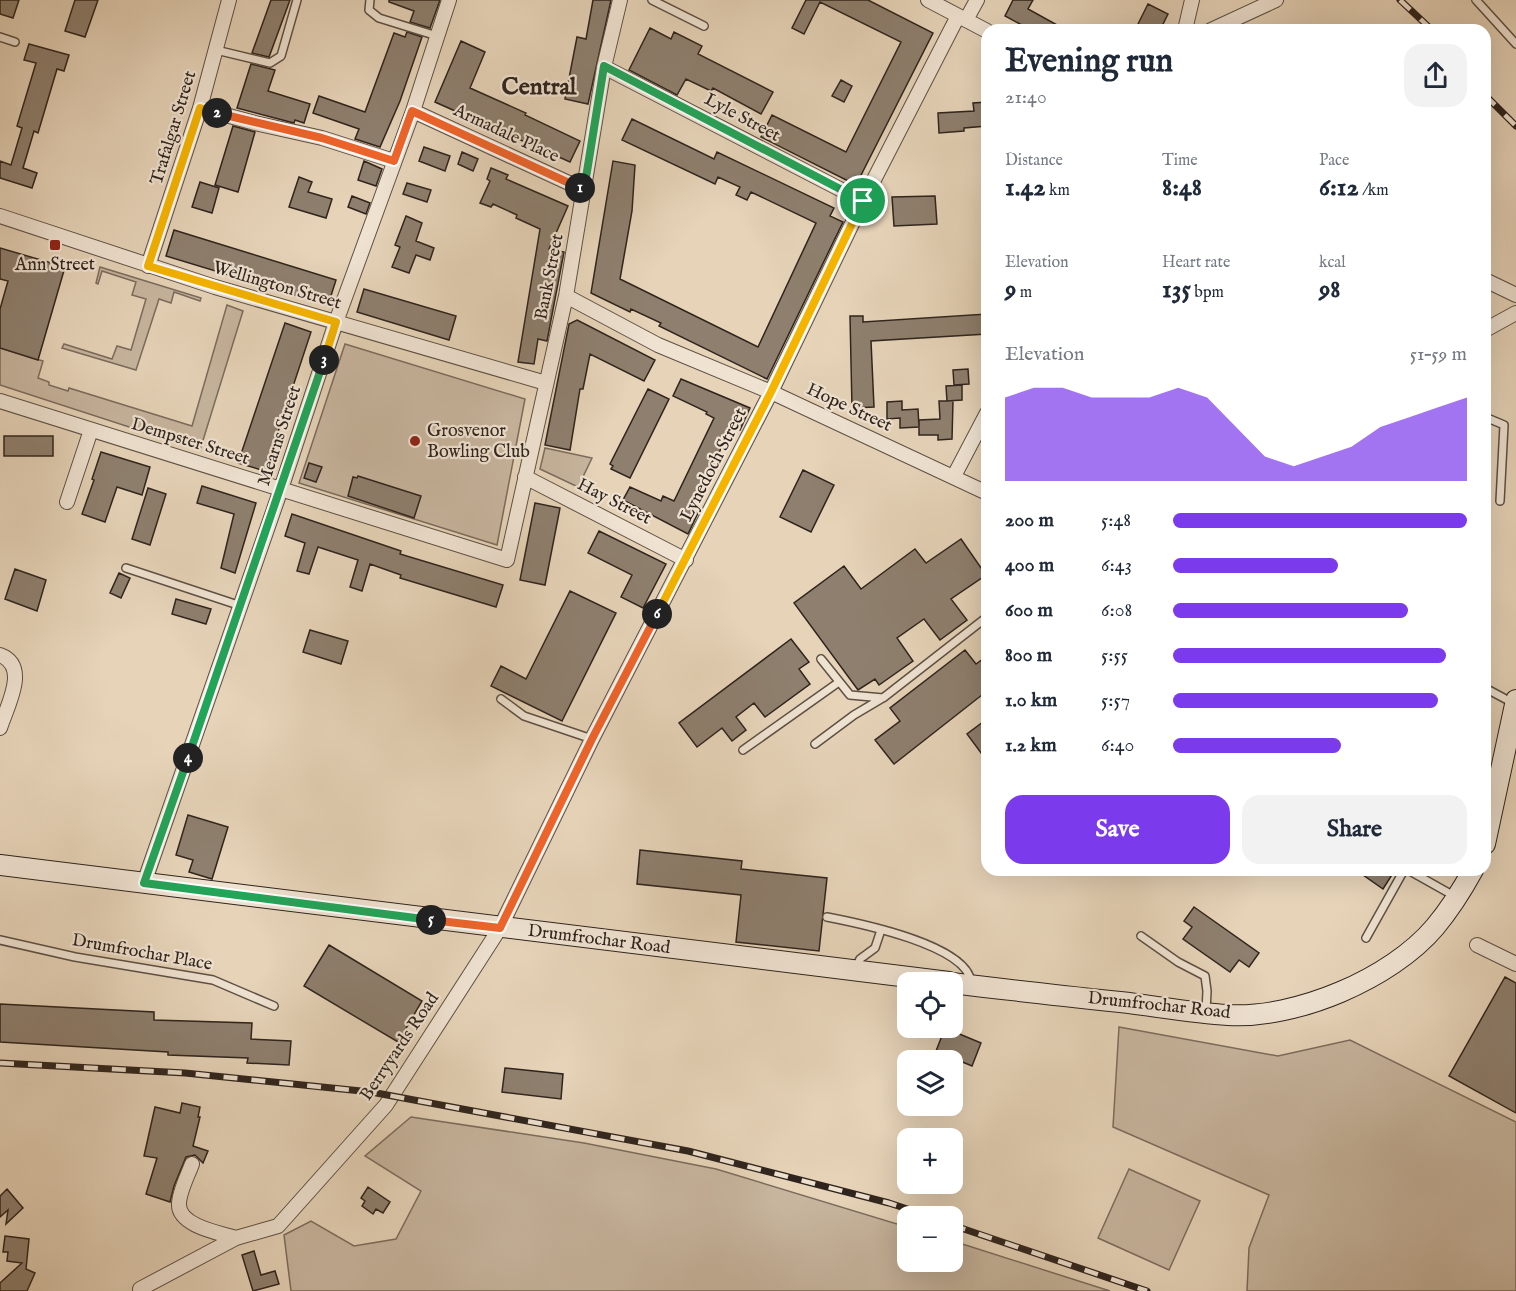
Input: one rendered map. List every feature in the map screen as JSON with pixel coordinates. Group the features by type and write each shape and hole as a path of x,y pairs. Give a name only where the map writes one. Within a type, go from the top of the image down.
{"main road":[{"path":"1491,824 1509,766 1516,702"},
{"name":"Drumfrochar Road","path":"0,865 897,976"},
{"name":"Drumfrochar Road","path":"963,985 1230,1015 1287,1010 1324,999 1361,982 1397,960 1434,929 1458,898 1470,876"}],"street":[{"name":"Trafalgar Street","path":"148,266 200,108 229,0"},
{"name":"Mearns Street","path":"144,883 449,0"},
{"name":"Bank Street","path":"507,560 566,296 604,66 620,0"},
{"path":"928,0 981,28"},
{"name":"Lynedoch Street","path":"500,928 592,739 771,392 863,201 962,18 976,0"},
{"path":"1186,24 1191,0"},
{"path":"1224,24 1276,0"},
{"name":"Lyle Street","path":"604,66 863,201"},
{"path":"200,108 322,138 394,161"},
{"name":"Armadale Place","path":"412,111 584,190"},
{"name":"Wellington Street","path":"0,216 148,266 546,382"},
{"path":"1491,287 1516,296"},
{"name":"Hope Street","path":"566,296 658,345 771,392 981,490"},
{"path":"1491,327 1516,313"},
{"name":"Dempster Street","path":"0,401 507,560"},
{"path":"954,476 981,424"},
{"path":"67,502 91,430"},
{"name":"Hay Street","path":"525,477 686,560"},
{"path":"0,655 9,658 15,667 16,680 0,728"},
{"name":"Berryyards Road","path":"140,1288 236,1238 278,1226 386,1105 500,928"},
{"path":"1477,945 1516,964"},
{"path":"192,1164 178,1204 181,1212 191,1224 236,1238"}],"lane":[{"path":"216,50 270,63 276,61 281,56 297,0"},
{"path":"369,0 369,10 379,18 437,36"},
{"path":"652,0 704,26"},
{"path":"1476,0 1516,44"},
{"path":"0,37 15,42"},
{"path":"1491,420 1504,425 1500,501"},
{"path":"126,568 241,606"},
{"path":"815,744 854,715 883,698 981,622"},
{"path":"820,659 850,694 883,698"},
{"path":"743,750 839,682"},
{"path":"1491,691 1516,702"},
{"path":"501,699 524,716 592,739"},
{"path":"1366,938 1402,876"},
{"path":"1417,876 1458,898"},
{"path":"827,917 881,930 940,950 965,968 970,975 963,980"},
{"path":"855,971 860,959 875,948 881,930"},
{"path":"1141,936 1178,962 1205,976 1208,991 1206,1012"},
{"name":"Drumfrochar Place","path":"0,940 75,957 213,980 274,1006"}],"shaded area":[{"path":"100,267 201,298 200,301 174,292 171,303 159,299 136,370 62,348 64,344 112,359 117,346 131,350 146,299 132,295 136,282 102,271 98,284 96,283"},
{"path":"227,305 243,311 200,450 0,385 0,348 43,361 38,378 49,382 49,385 68,391 69,388 192,426"},
{"name":"Grosvenor Bowling Club","path":"345,344 525,399 497,545 299,483"},
{"path":"545,448 592,458 578,487 540,469"},
{"path":"1119,1027 1278,1056 1350,1040 1516,1122 1516,1291 1247,1291 1249,1248 1269,1195 1113,1127"},
{"path":"411,1117 584,1143 716,1169 897,1224 897,1272 963,1272 963,1244 1110,1291 291,1291 284,1235 311,1221 354,1246 396,1239 421,1191 365,1156"},
{"path":"1129,1169 1200,1201 1169,1270 1098,1238"}],"building":[{"path":"0,0 19,0 13,18 0,14"},
{"path":"75,0 98,0 85,37 65,31"},
{"path":"271,0 290,0 269,57 252,53"},
{"path":"389,0 440,0 430,28 410,22 414,11 389,2"},
{"path":"593,0 611,0 588,104 565,99 577,37 586,39"},
{"path":"806,0 868,0 933,33 856,185 761,137 772,115 846,152 901,42 820,2 804,34 792,28"},
{"path":"1013,0 1033,0 1028,9 1055,24 1020,24 1005,16"},
{"path":"1148,4 1168,14 1163,24 1138,24"},
{"path":"650,28 671,39 674,32 702,46 698,54 773,92 761,114 713,88 711,91 686,79 677,95 629,70"},
{"path":"407,32 422,37 400,101 380,147 355,139 359,129 313,113 319,96 365,112 394,33 405,37"},
{"path":"461,41 485,52 470,88 580,141 570,162 435,102"},
{"path":"29,44 69,55 64,71 57,69 38,133 34,131 23,168 37,173 32,188 0,178 0,161 11,165 22,128 17,126 36,63 24,60"},
{"path":"251,64 275,70 268,91 310,104 304,123 295,120 294,123 237,108"},
{"path":"841,80 852,86 844,102 832,96"},
{"path":"981,102 981,127 964,128 964,131 939,133 938,113 974,111 973,103"},
{"path":"632,119 714,159 717,152 834,208 830,216 843,222 767,379 659,326 661,323 631,309 630,312 591,293 613,161 635,165 632,211 620,279 758,347 816,223 751,192 747,200 736,195 740,187 718,177 715,184 622,140"},
{"path":"233,126 255,132 238,192 215,185"},
{"path":"424,147 450,156 445,171 419,161"},
{"path":"462,152 478,159 473,171 458,164"},
{"path":"364,161 382,169 376,186 358,180"},
{"path":"491,168 508,175 506,179 568,206 549,249 564,252 547,341 538,339 534,364 518,362 540,229 493,204 491,207 480,203 490,181 487,179"},
{"path":"299,177 312,182 308,192 332,199 326,218 289,207"},
{"path":"200,182 219,188 212,213 192,207"},
{"path":"407,183 431,190 427,202 403,194"},
{"path":"352,196 370,203 366,214 348,207"},
{"path":"935,196 937,224 894,226 892,197"},
{"path":"406,216 422,223 416,241 434,248 430,260 416,255 409,273 392,267 400,247 395,245"},
{"path":"174,230 336,280 328,305 166,256"},
{"path":"0,248 65,267 38,360 0,348 0,309 8,281 0,279"},
{"path":"364,289 456,316 449,340 357,312"},
{"path":"981,314 981,334 871,341 874,407 852,408 850,316 863,316 863,322"},
{"path":"577,320 655,360 644,381 590,354 583,389 580,389 570,450 545,445 569,324"},
{"path":"285,323 311,332 265,471 238,463"},
{"path":"968,369 969,384 954,385 953,370"},
{"path":"681,379 750,408 740,430 732,426 691,510 698,513 688,534 623,500 630,487 661,501 663,496 674,501 714,418 706,414 707,412 673,396"},
{"path":"962,385 962,400 947,401 946,386"},
{"path":"648,389 669,399 630,478 611,469 613,466 610,464"},
{"path":"902,401 902,410 918,409 919,427 900,428 900,418 887,419 887,402"},
{"path":"939,401 953,401 952,439 938,440 938,435 919,435 919,420 940,419"},
{"path":"4,436 53,436 53,456 4,456"},
{"path":"101,452 150,467 142,495 117,487 105,522 82,514"},
{"path":"309,463 322,467 316,482 304,478"},
{"path":"803,470 834,485 811,532 780,517"},
{"path":"358,476 421,496 414,518 348,496 353,477"},
{"path":"202,486 256,503 235,573 221,568 234,514 197,503"},
{"path":"148,488 166,494 150,545 132,539"},
{"path":"535,503 560,508 545,585 520,580"},
{"path":"292,514 401,551 400,554 503,585 496,607 400,578 401,575 370,564 362,591 350,587 358,560 318,547 309,574 297,571 305,543 285,536"},
{"path":"599,531 666,564 643,608 621,597 632,575 588,553"},
{"path":"961,539 981,568 981,578 951,599 967,620 940,640 924,619 897,638 913,661 879,685 875,679 858,690 794,603 844,566 861,589 915,549 926,563"},
{"path":"15,569 46,580 37,611 5,599"},
{"path":"119,573 130,578 121,598 110,593"},
{"path":"570,591 616,613 562,721 491,686 501,666 526,679"},
{"path":"176,599 211,609 206,624 172,614"},
{"path":"310,630 348,641 341,664 303,652"},
{"path":"791,639 809,662 799,669 810,684 765,717 754,703 736,717 746,730 732,741 722,728 697,747 679,723"},
{"path":"965,650 976,664 981,660 981,696 894,764 875,740 900,721 890,708"},
{"path":"981,724 981,753 967,734"},
{"path":"188,815 228,827 212,879 189,872 193,860 176,855"},
{"path":"640,850 742,861 741,869 827,878 819,951 736,942 741,895 637,884"},
{"path":"1365,876 1391,876 1383,889"},
{"path":"1194,907 1259,953 1249,967 1239,960 1230,972 1183,939 1192,927 1184,921"},
{"path":"329,945 422,1001 398,1042 304,986"},
{"path":"1505,977 1516,983 1516,1113 1449,1076"},
{"path":"0,1004 154,1012 154,1020 252,1023 251,1039 291,1041 289,1065 247,1063 248,1058 168,1055 168,1052 0,1042"},
{"path":"963,1036 981,1043 972,1066 963,1062 963,1050 936,1050 941,1038 963,1038"},
{"path":"505,1068 563,1074 561,1099 502,1092"},
{"path":"182,1103 200,1107 193,1146 208,1151 203,1163 195,1155 186,1157 170,1202 146,1194 157,1158 144,1156 155,1107 180,1113"},
{"path":"368,1187 390,1202 383,1213 376,1209 373,1214 362,1206 365,1201 361,1198"},
{"path":"7,1189 23,1208 6,1224 8,1210 0,1217 0,1196"},
{"path":"5,1236 29,1239 26,1269 35,1273 27,1291 0,1291 0,1283 22,1263 7,1261 8,1252 3,1252"},
{"path":"254,1251 261,1275 275,1271 279,1284 253,1291 242,1255"}],"railway":[{"path":"1400,0 1426,24"},
{"path":"1491,101 1516,126"},
{"path":"0,1063 185,1073 371,1092 688,1151 898,1206"},
{"path":"963,1229 1147,1291"}],"place":[{"name":"Ann Street","path":"55,245"},
{"name":"Grosvenor Bowling Club","path":"415,441"}],"district":[{"name":"Central","path":"539,87"}],"route":[{"path":"604,66 863,201 771,392 592,739 500,928 144,883 281,489 336,322 148,266 200,108 322,138 394,161 412,111 584,190 604,66"}]}
